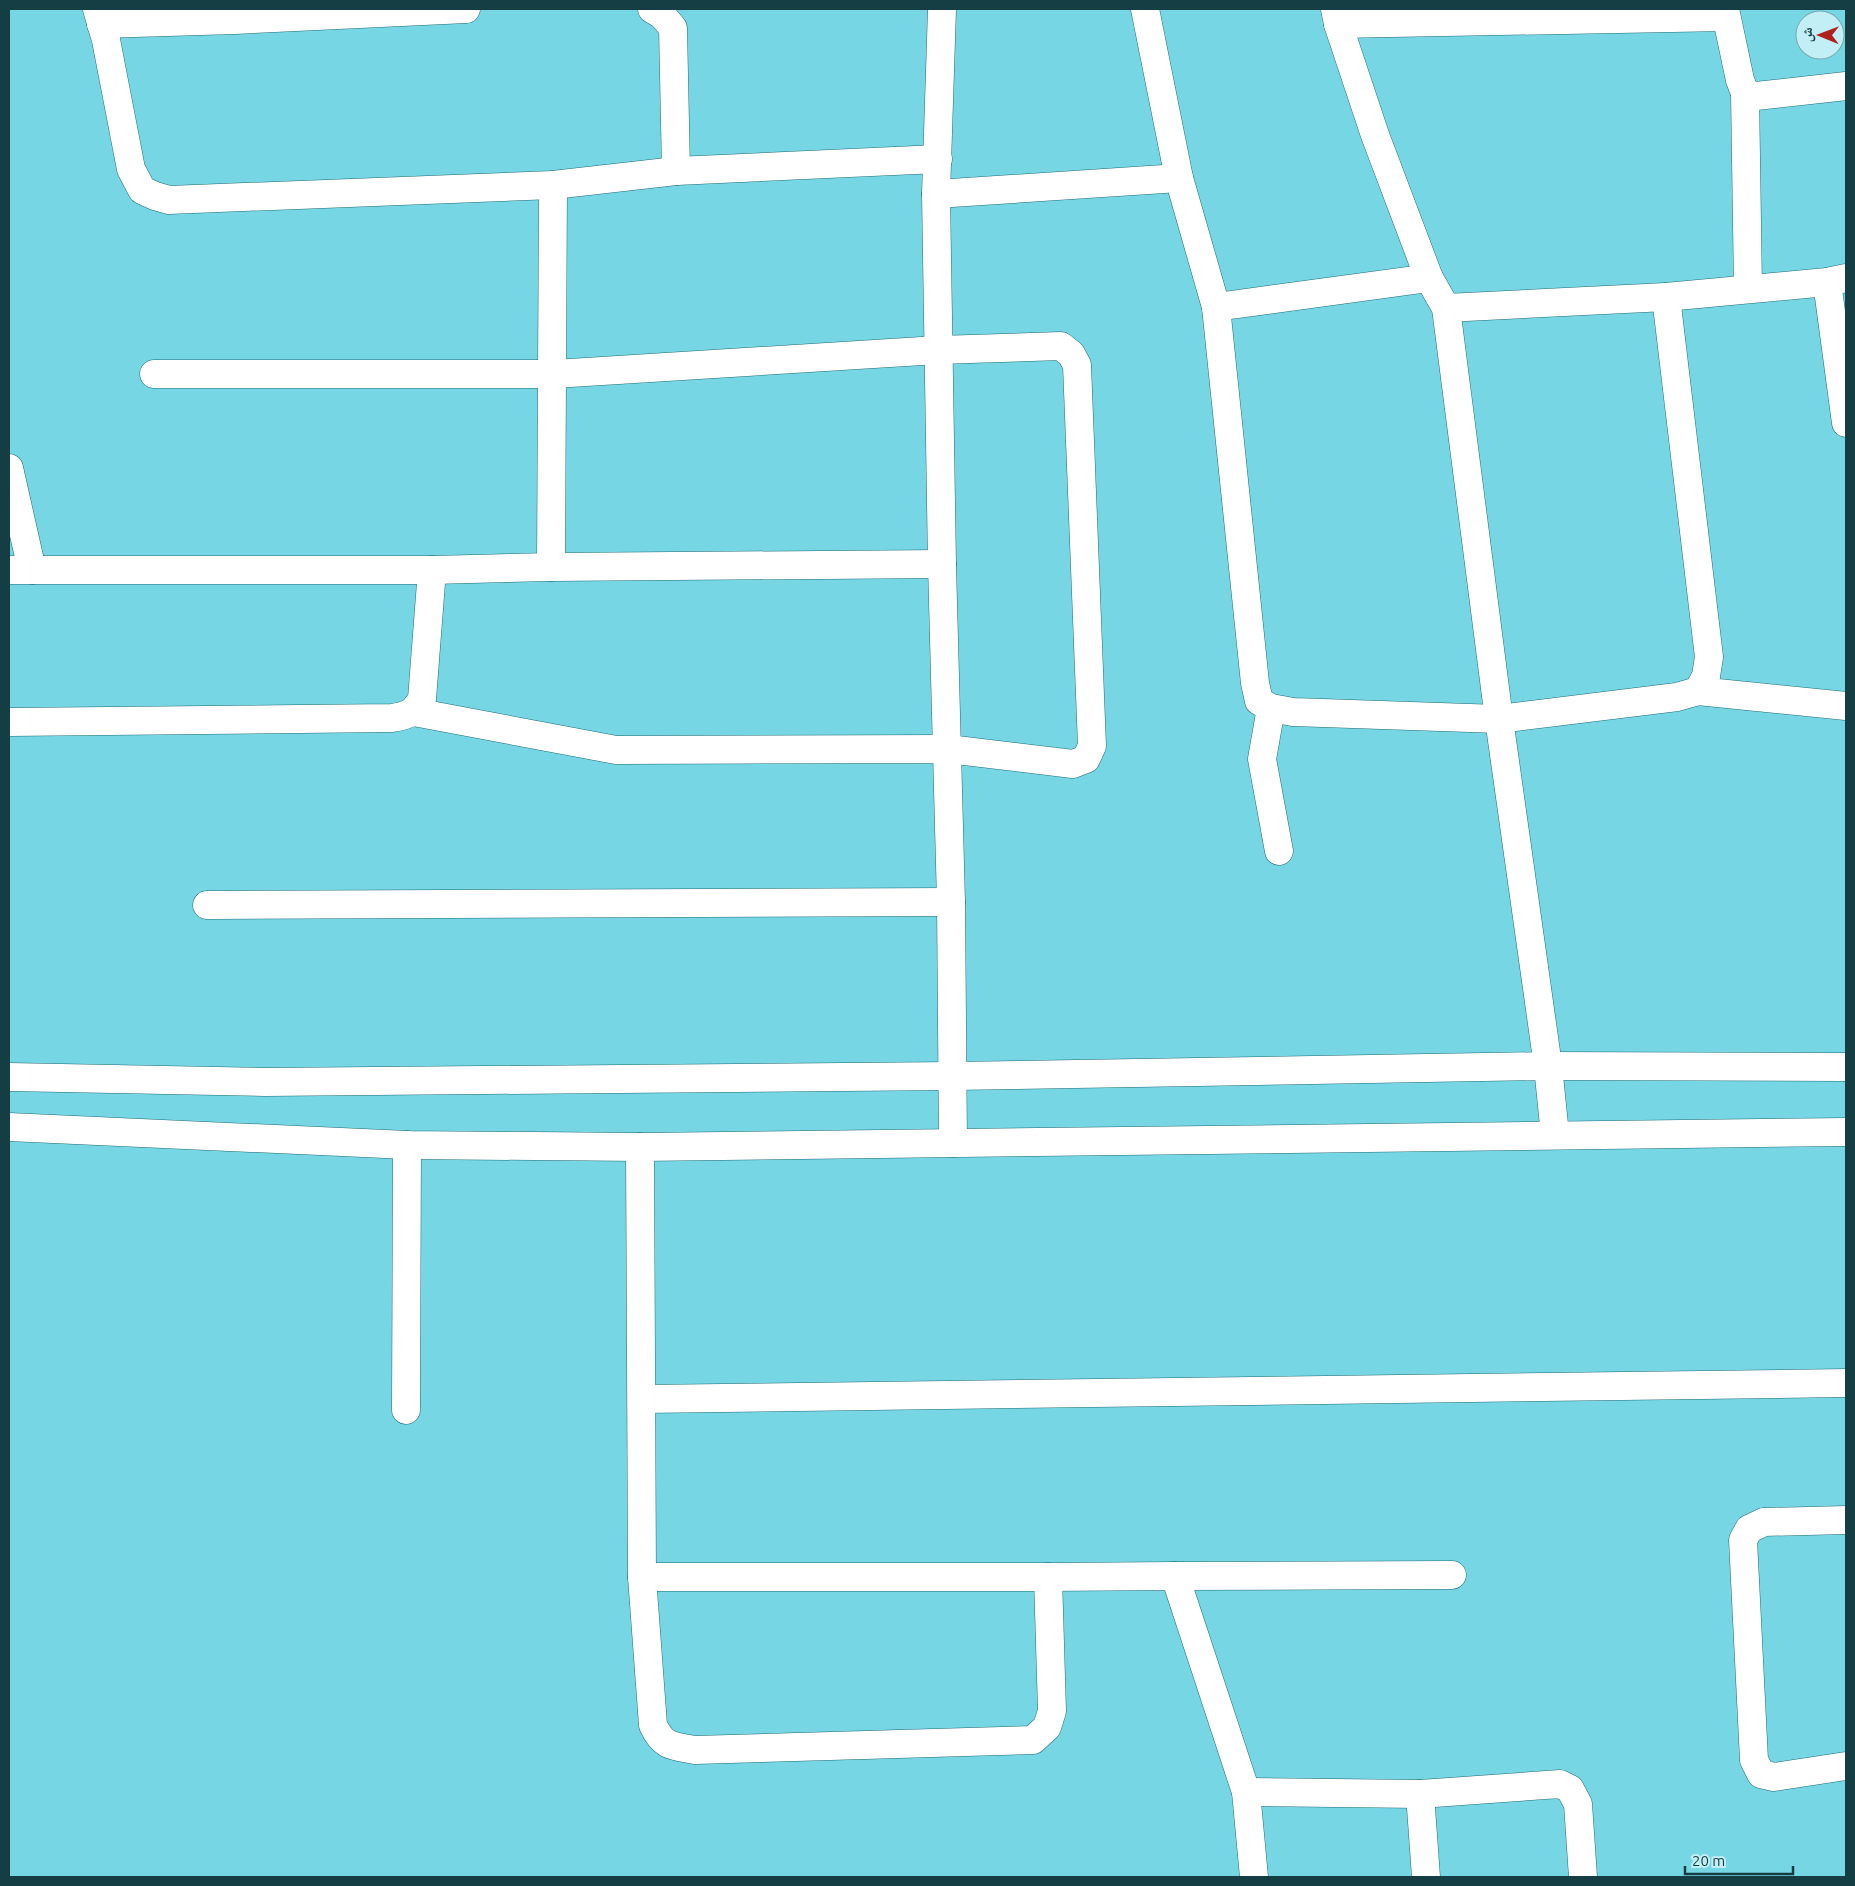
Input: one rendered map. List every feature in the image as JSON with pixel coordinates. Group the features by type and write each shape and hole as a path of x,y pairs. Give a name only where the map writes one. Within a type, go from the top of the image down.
{"street":[{"path":"466,9 233,15 99,16 131,169 142,190 169,200 553,185 676,171 938,159"},
{"path":"652,9 662,15 673,28 676,171"},
{"path":"942,9 936,194 942,564 951,902 953,1143"},
{"path":"1144,9 1179,178 1216,307 1255,683 1259,701 1271,708 1293,712 1499,719 1677,697 1698,691 1846,706"},
{"path":"1555,1135 1548,1066 1499,719 1446,308 1429,278 1375,135 1337,17 1725,13 1740,80 1745,93 1748,289"},
{"path":"1745,93 1756,96 1846,86"},
{"path":"936,194 1179,178"},
{"path":"551,568 554,374 553,185"},
{"path":"1216,307 1429,278"},
{"path":"1446,308 1666,297 1837,280 1846,423"},
{"path":"1666,297 1709,657 1706,676 1698,691"},
{"path":"154,374 554,374 938,350 1061,346 1071,354 1077,366 1092,746 1086,759 1073,764 948,749 616,750 414,712"},
{"path":"9,468 20,570 432,570 942,564"},
{"path":"9,722 392,718 405,716 414,712 422,699 432,570"},
{"path":"1271,708 1262,759 1279,852"},
{"path":"207,906 951,902"},
{"path":"9,1077 274,1082 953,1076 1548,1066 1846,1067"},
{"path":"9,1127 407,1145 640,1147 1846,1132"},
{"path":"406,1410 407,1145"},
{"path":"640,1147 642,1577 653,1725 659,1738 672,1746 696,1750 1033,1740 1047,1727 1052,1711 1048,1577"},
{"path":"642,1398 1846,1382"},
{"path":"1846,1520 1764,1522 1749,1528 1744,1540 1754,1760 1761,1774 1774,1777 1846,1766"},
{"path":"642,1577 1452,1575"},
{"path":"1174,1576 1246,1792 1254,1877"},
{"path":"1246,1792 1420,1794 1560,1784 1570,1789 1578,1804 1583,1877"},
{"path":"1420,1794 1426,1877"}]}
